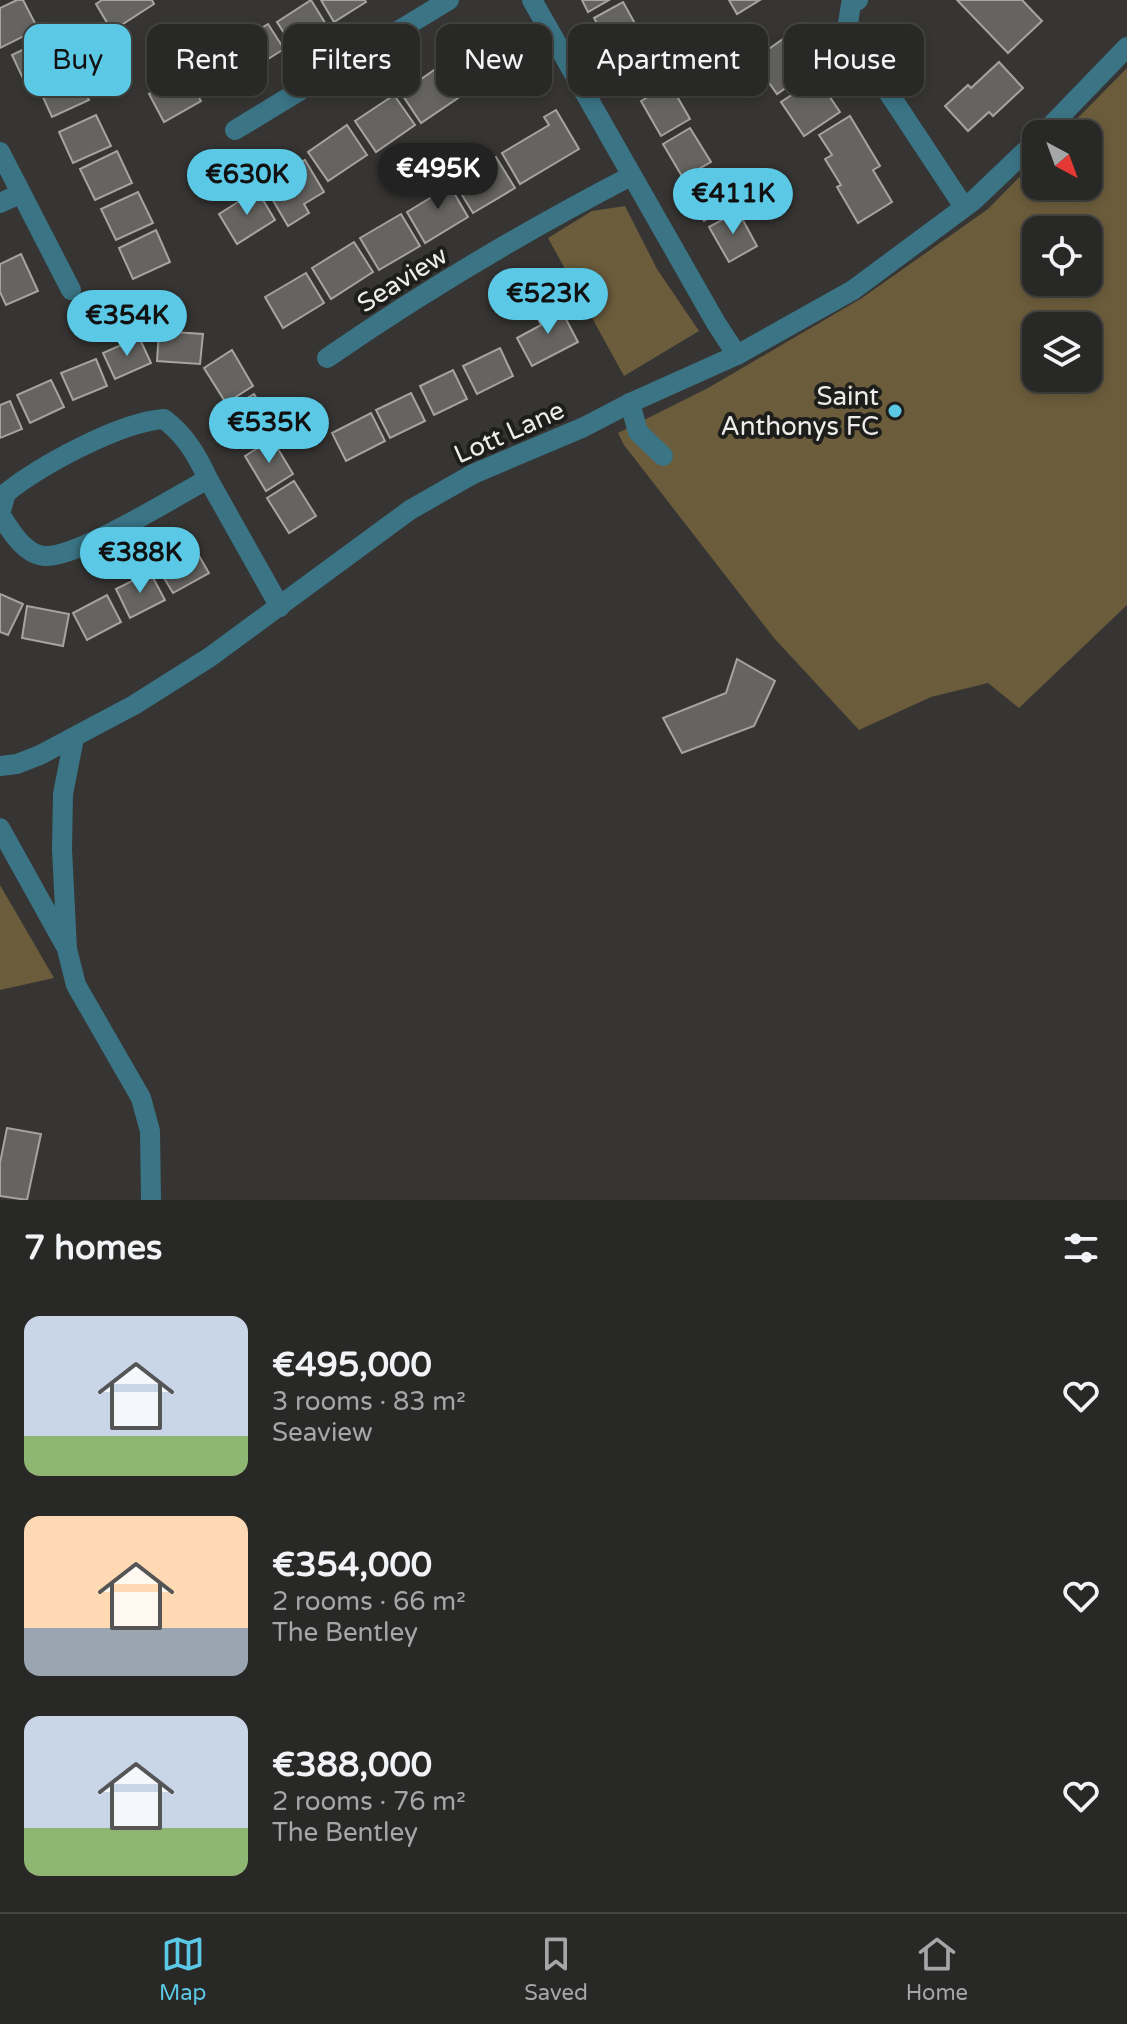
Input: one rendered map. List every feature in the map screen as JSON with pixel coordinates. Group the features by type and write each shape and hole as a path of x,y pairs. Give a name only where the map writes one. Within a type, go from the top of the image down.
{"street":[{"path":"235,130 449,0"},
{"path":"532,0 737,355"},
{"path":"858,0 851,4 847,30 964,207"},
{"path":"1057,120 1127,47"},
{"path":"0,152 71,290"},
{"name":"Lott Lane","path":"0,766 17,764 74,738 210,657 410,510 473,474 584,427 737,355 853,290 964,207 1022,154"},
{"name":"Seaview","path":"327,358 373,326 556,216 631,176"},
{"path":"0,203 20,194"},
{"path":"630,403 638,432 663,456"},
{"path":"208,479 62,555 41,556 22,544 0,514 6,493 46,465 147,420 164,419 180,431 199,459 280,607"},
{"path":"74,738 63,794 62,849 67,949 76,985 141,1098 150,1131 151,1200"},
{"path":"0,828 67,949"}],"shaded area":[{"name":"Saint Anthonys FC","path":"1127,68 1127,605 1019,708 988,683 931,697 859,730 774,638 624,445 618,433 708,388 862,298 988,209 1022,174 1022,200 1102,200 1102,120 1076,120"},
{"path":"625,206 657,269 699,331 624,376 548,238 592,211"},
{"path":"0,885 54,978 0,990"}],"building":[{"path":"23,0 35,24 24,24 24,36 0,48 0,8"},
{"path":"102,0 152,0 154,4 123,24 108,24 96,4"},
{"path":"311,0 326,24 283,24 283,31 277,22"},
{"path":"321,0 365,0 366,2 334,22"},
{"path":"582,0 609,0 588,12"},
{"path":"729,0 760,0 737,14"},
{"path":"957,0 1022,0 1042,21 1008,53"},
{"path":"623,2 635,24 597,24 594,18"},
{"path":"267,25 283,50 267,60"},
{"path":"784,40 784,89 777,94 768,81 768,50"},
{"path":"24,49 24,81 12,55"},
{"path":"999,62 1023,88 993,116 989,112 968,131 945,106 968,85 971,88"},
{"path":"436,69 436,96 461,96 421,123 403,96 420,96 420,80"},
{"path":"43,96 87,96 89,100 52,117"},
{"path":"150,96 198,96 201,101 164,122"},
{"path":"395,96 415,125 376,152 355,121"},
{"path":"650,96 677,96 690,119 661,136 641,101"},
{"path":"790,96 829,96 840,112 804,136 781,102"},
{"path":"556,110 579,149 520,184 502,153 549,125 544,117"},
{"path":"96,115 111,146 73,163 59,132"},
{"path":"850,116 880,166 873,170 892,202 858,223 837,187 841,185 825,159 832,155 819,135"},
{"path":"347,125 367,155 328,181 308,152"},
{"path":"690,128 711,162 683,178 663,144"},
{"path":"117,151 132,183 95,200 80,169"},
{"path":"496,157 515,188 473,213 454,182"},
{"path":"305,160 324,192 304,204 309,213 288,226 264,185"},
{"path":"713,170 733,204 704,221 684,186"},
{"path":"443,174 468,217 425,243 407,212 435,195 428,183"},
{"path":"257,190 275,220 237,244 219,214"},
{"path":"138,192 153,223 116,240 101,209"},
{"path":"738,211 757,246 729,262 709,227"},
{"path":"401,214 420,246 379,270 360,238"},
{"path":"156,230 170,262 133,279 119,248"},
{"path":"354,242 373,272 331,299 312,268"},
{"path":"21,254 38,291 6,305 0,292 0,264"},
{"path":"306,273 324,303 283,328 265,297"},
{"path":"558,304 578,342 532,366 517,338 541,325 536,315"},
{"path":"159,331 203,334 200,364 157,361"},
{"path":"139,337 151,363 115,379 103,353"},
{"path":"500,348 513,376 477,394 463,366"},
{"path":"232,350 253,386 226,403 204,368"},
{"path":"96,359 107,386 73,400 61,373"},
{"path":"453,370 467,399 434,415 420,386"},
{"path":"51,380 64,407 30,423 17,395"},
{"path":"411,393 425,421 390,438 376,410"},
{"path":"254,394 274,428 246,445 225,411"},
{"path":"10,401 22,429 0,438 0,405"},
{"path":"371,413 385,441 346,461 332,433"},
{"path":"272,439 293,474 266,491 245,456"},
{"path":"294,481 316,516 289,533 267,498"},
{"path":"194,547 209,573 173,593 158,568"},
{"path":"150,572 165,600 130,618 116,589"},
{"path":"0,594 23,604 8,635 0,632"},
{"path":"107,595 121,622 87,640 73,613"},
{"path":"27,606 69,614 63,646 22,638"},
{"path":"737,659 775,681 754,726 682,753 663,718 726,693"},
{"path":"7,1128 41,1134 27,1200 0,1196 0,1163"}],"place":[{"name":"Saint Anthonys FC","path":"895,411"}]}
